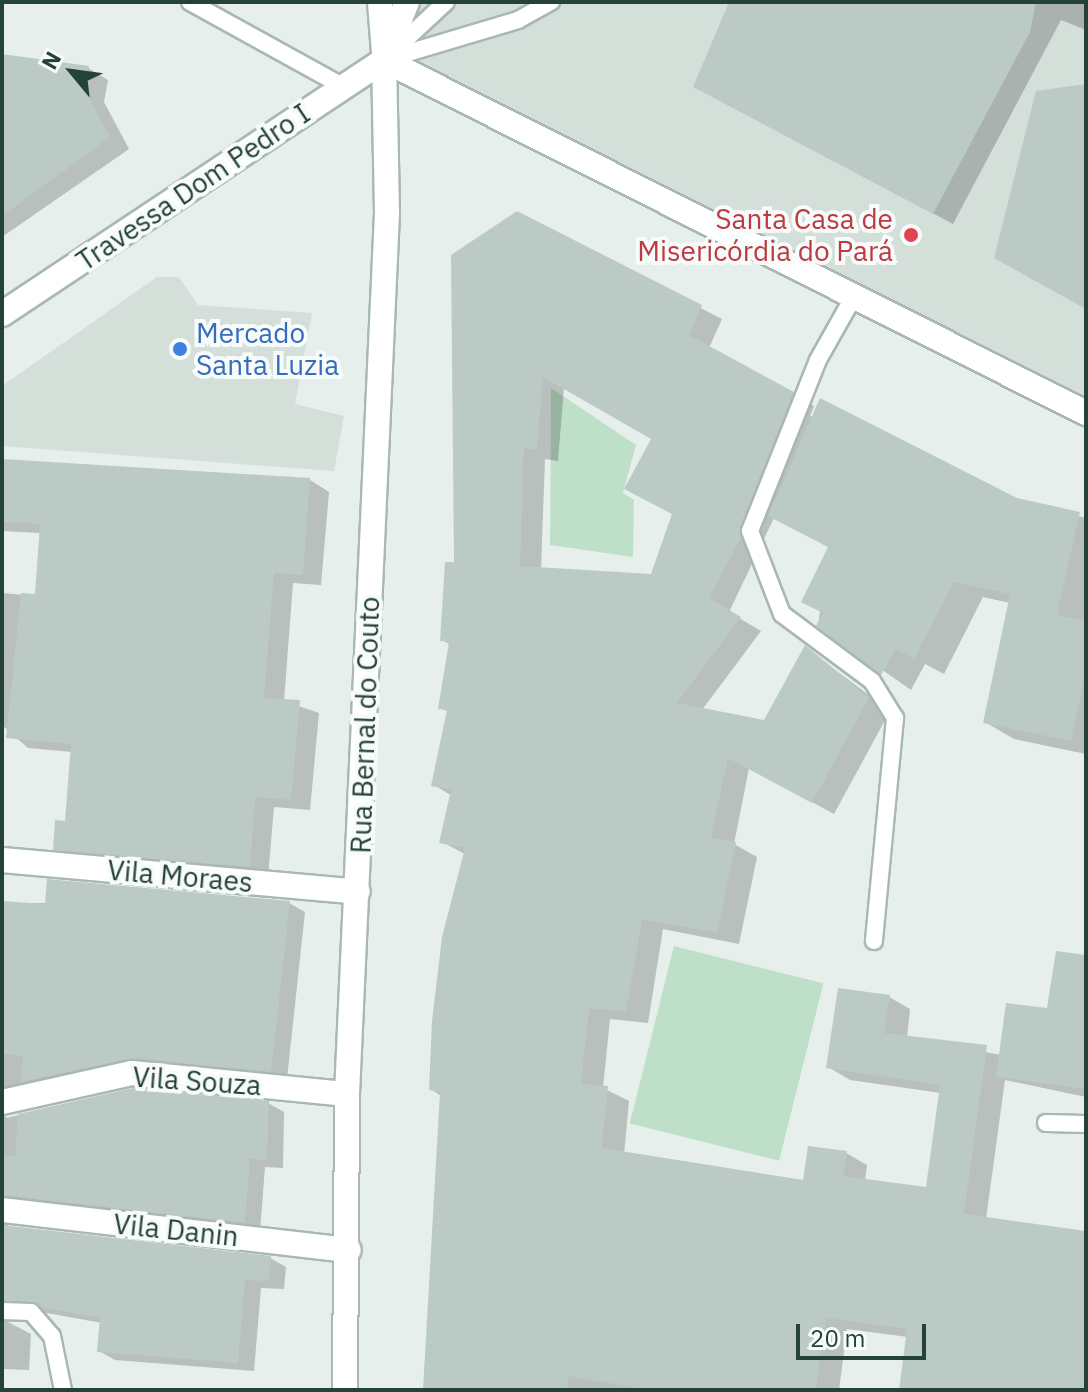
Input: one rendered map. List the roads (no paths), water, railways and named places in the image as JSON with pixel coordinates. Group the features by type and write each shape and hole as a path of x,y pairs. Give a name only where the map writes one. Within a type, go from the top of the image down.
{"street":[{"name":"Rua Bernal do Couto","path":"345,1390 349,1250 347,1094 387,213 380,2"},
{"name":"Rua Bernal do Couto","path":"384,60 407,2"},
{"name":"Travessa Dom Pedro I","path":"2,314 384,60"},
{"path":"384,60 1086,413"},
{"name":"Vila Moraes","path":"2,860 358,892"},
{"name":"Vila Souza","path":"2,1102 132,1073 347,1094"},
{"name":"Vila Danin","path":"2,1210 349,1250"}],"lane":[{"path":"190,2 344,87"},
{"path":"384,60 446,2"},
{"path":"384,60 518,20 551,2"},
{"path":"854,296 818,360 750,531 782,614 872,681 895,718 874,941"},
{"path":"1046,1123 1086,1124"},
{"path":"2,1311 31,1312 52,1336 63,1390"}],"place":[{"name":"Santa Casa de Misericórdia do Pará","path":"911,235"},
{"name":"Mercado Santa Luzia","path":"180,349"}]}
